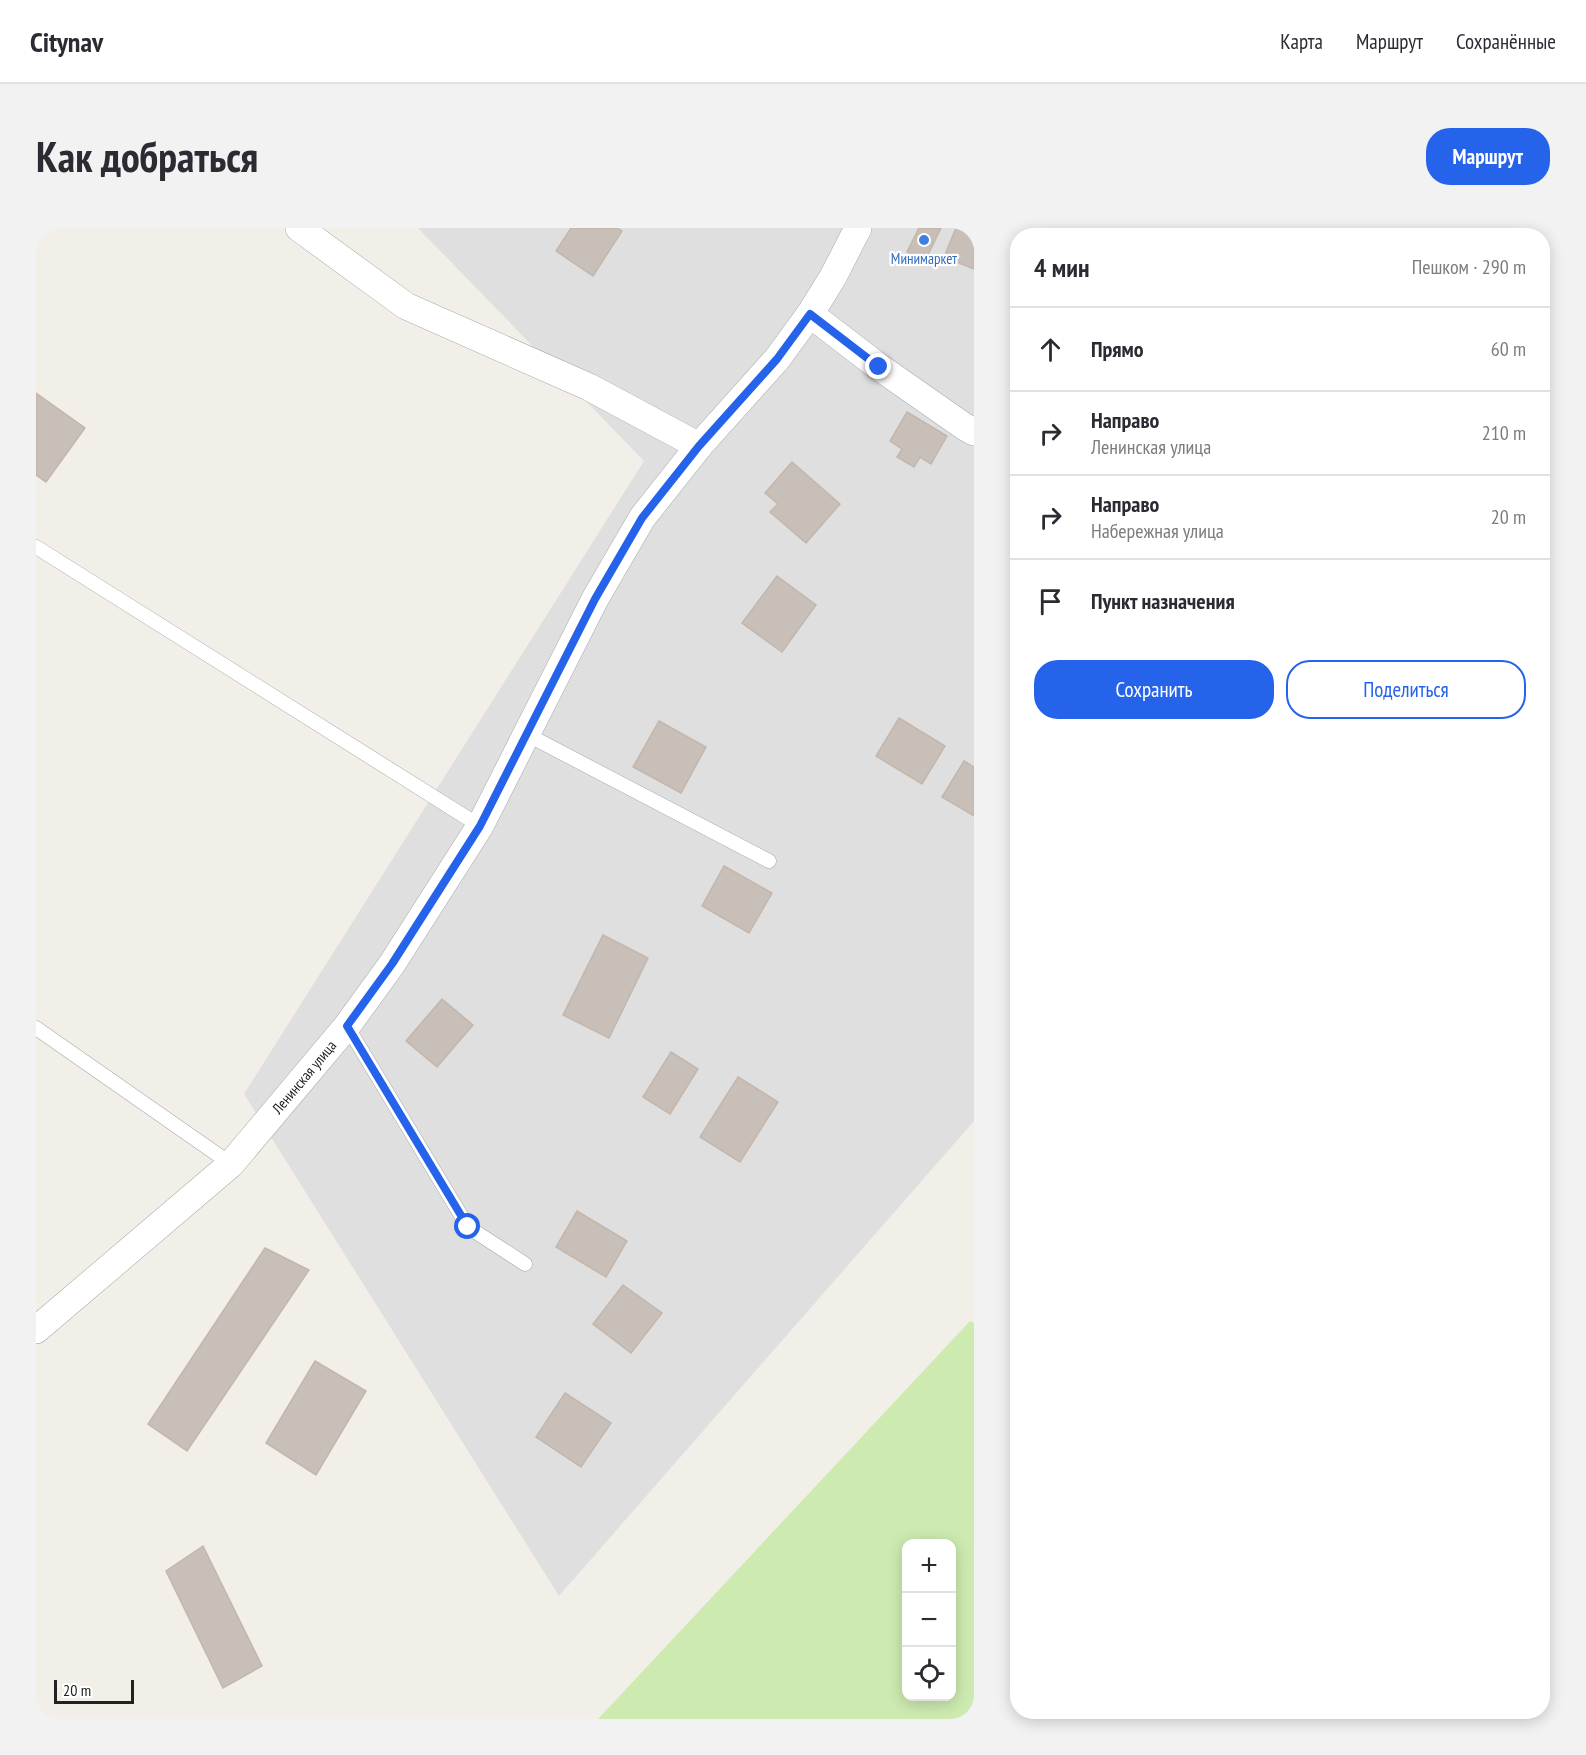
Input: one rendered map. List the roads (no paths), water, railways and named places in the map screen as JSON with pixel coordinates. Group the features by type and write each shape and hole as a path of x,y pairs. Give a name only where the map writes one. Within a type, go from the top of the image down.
{"street":[{"name":"Ленинская улица","path":"36,1330 231,1164 347,1026 392,964 480,826 595,599 642,518 699,446 777,359 810,314 833,277 858,228"},
{"path":"301,229 406,306 589,387 699,446"},
{"path":"810,314 879,367 974,432"}],"lane":[{"path":"36,547 480,826"},
{"path":"526,734 769,861"},
{"path":"347,1026 468,1227 525,1264"},
{"path":"36,1028 231,1164"}],"place":[{"name":"Минимаркет","path":"924,240"}]}
